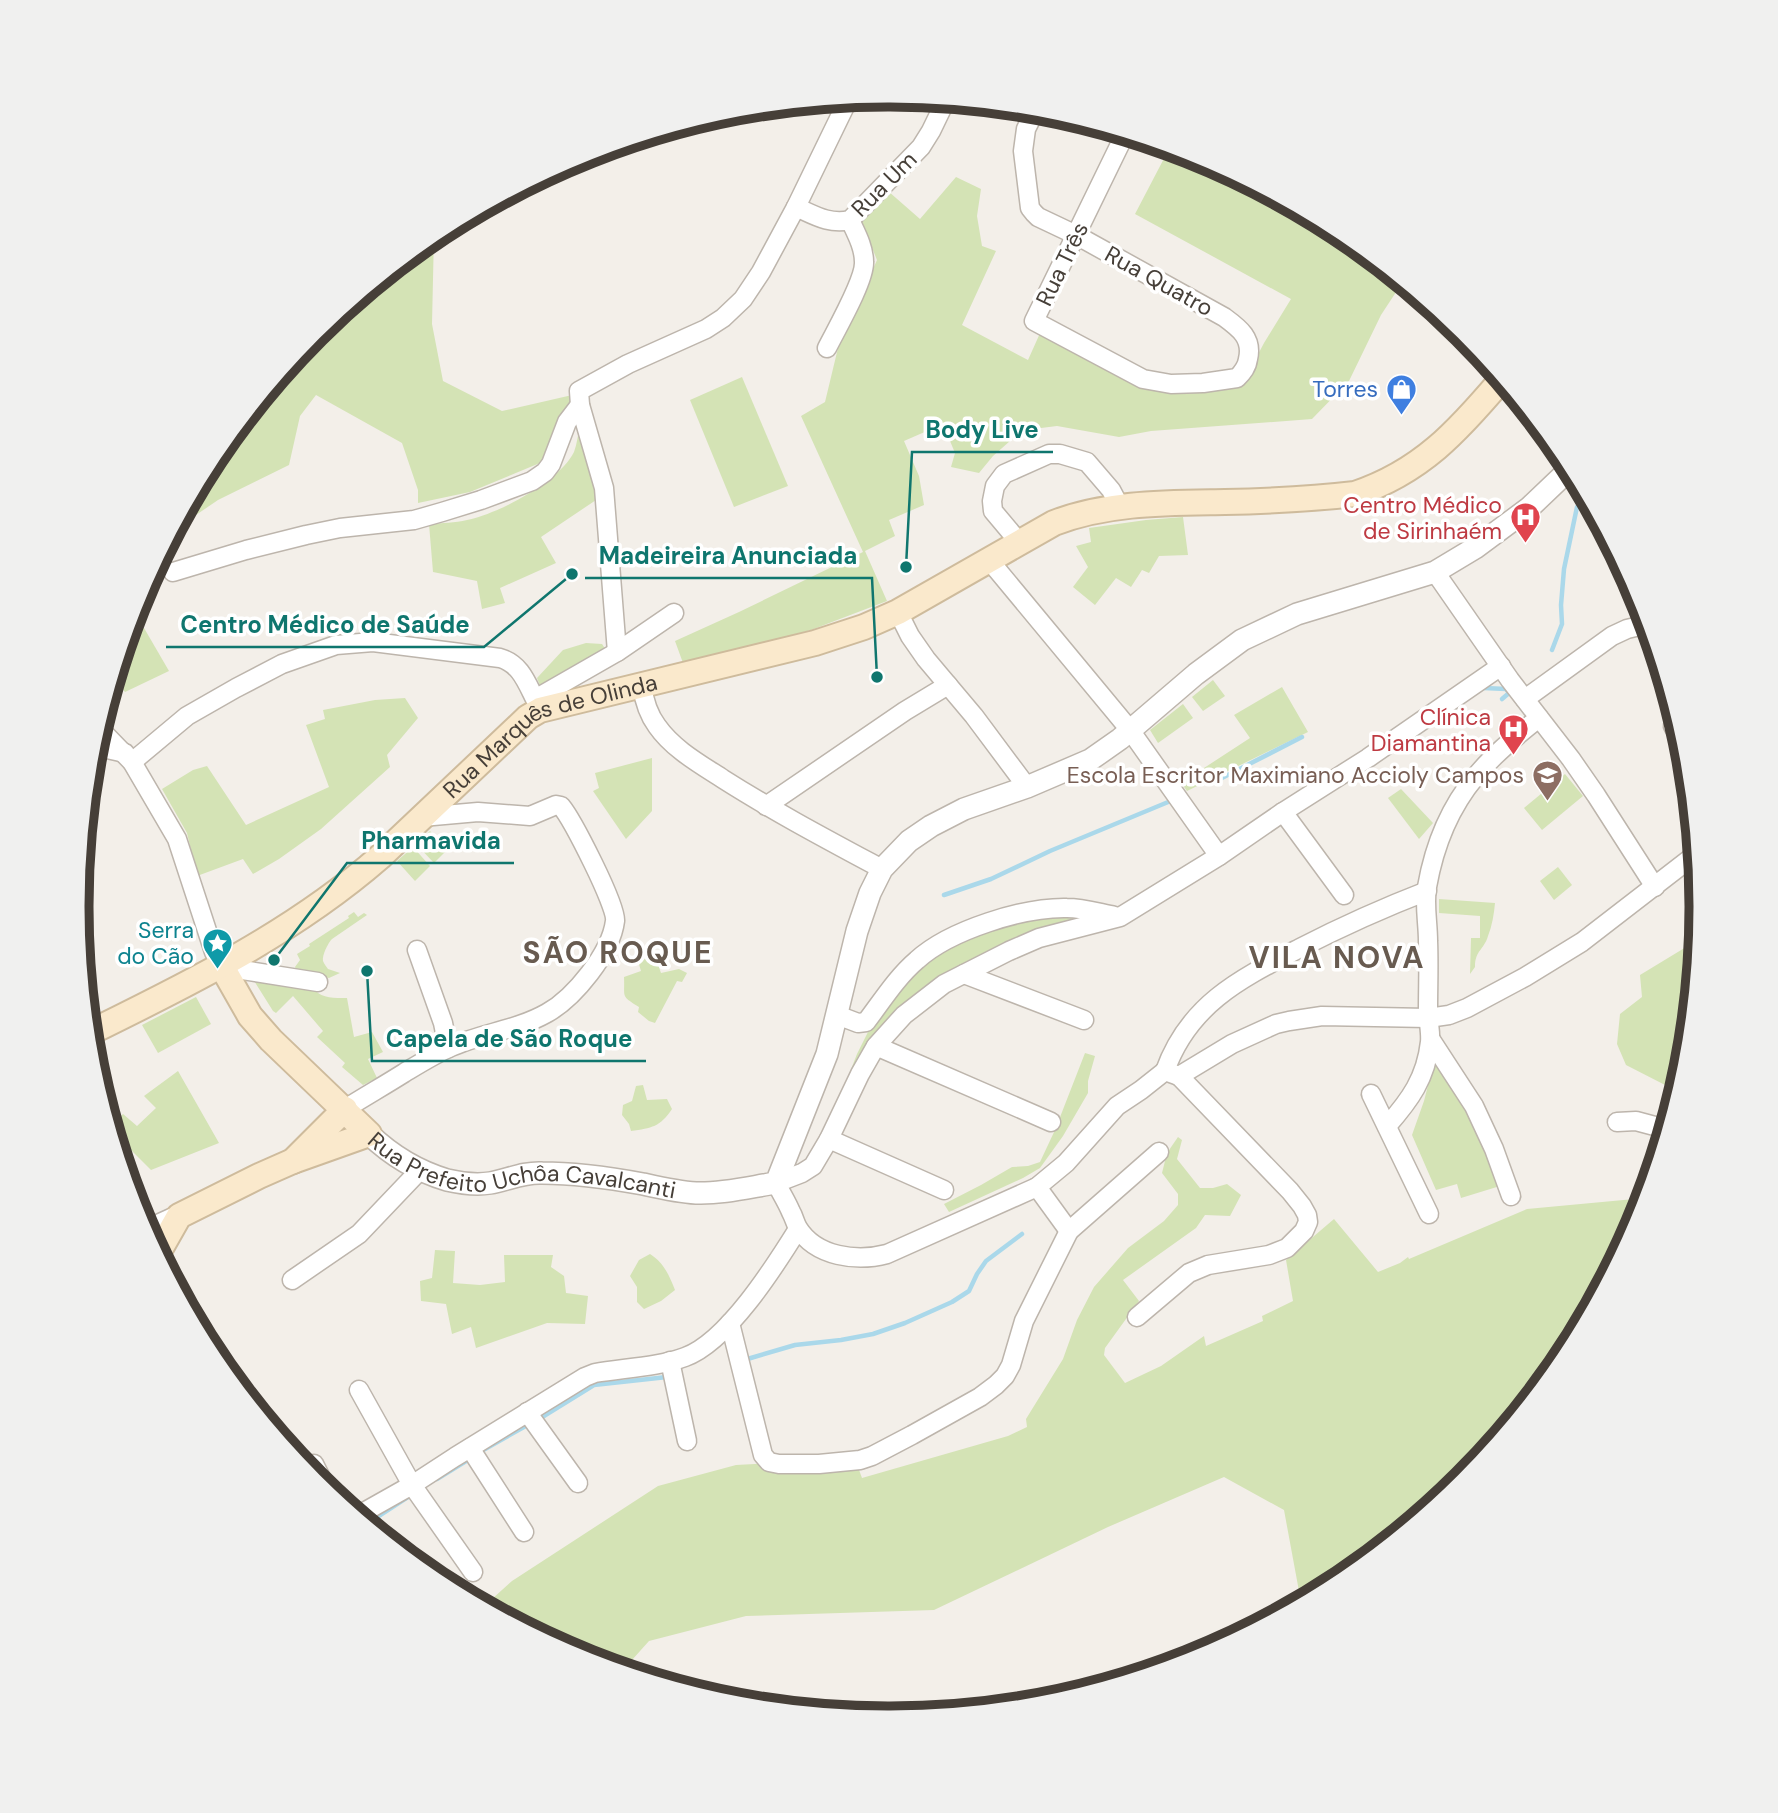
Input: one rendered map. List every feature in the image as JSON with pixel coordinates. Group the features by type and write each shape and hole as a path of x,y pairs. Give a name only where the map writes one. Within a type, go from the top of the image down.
{"main road":[{"name":"Rua Marquês de Olinda","path":"99,1028 223,964 300,919 357,877 528,716 537,704 642,686 815,643 864,626 898,612 1019,542 1071,516 1170,502 1297,500 1355,494 1403,473 1422,460 1457,430 1496,386"},
{"name":"Rua Prefeito Uchôa Cavalcanti","path":"223,964 250,1016 369,1134"},
{"path":"293,1161 345,1109"},
{"path":"164,1242 178,1216 258,1176 369,1134"}],"street":[{"path":"617,652 604,488 580,405 579,391 628,364 706,329 723,318 743,299 757,279 796,207 845,108"},
{"name":"Rua Um","path":"796,207 825,219 840,222 850,220 921,146 942,108"},
{"name":"Rua Quatro","path":"1031,120 1026,129 1023,151 1030,208 1038,217 1076,235 1224,317 1240,330 1248,341 1250,354 1247,367 1237,378 1171,384 1143,379"},
{"name":"Rua Três","path":"1121,142 1034,321 1143,379"},
{"path":"827,348 865,266 858,237 850,220"},
{"path":"173,572 306,535 340,528 414,520 532,481 551,464 567,422 580,405"},
{"path":"1019,542 993,511 995,486 1004,474 1049,454 1060,454 1087,462 1111,490 1120,507"},
{"path":"1563,476 1529,508 1475,548 1435,572 1297,614 1242,640 1195,674 1120,739 1090,760 1027,787 964,809 909,841 882,869 870,893 827,1054 776,1183 798,1228 822,1249 859,1258 887,1254 1037,1187 1066,1163 1117,1106 1172,1073 1276,1024 1289,1021 1322,1016 1428,1018 1449,1015 1467,1008 1525,978 1582,942 1687,861"},
{"path":"989,560 1130,730 1219,856"},
{"path":"1435,572 1596,795 1655,887"},
{"path":"128,757 187,716 236,688 282,664 336,645 373,642 508,660 522,673 537,704 674,612"},
{"path":"898,612 910,636 1027,787"},
{"path":"776,1183 808,1170 821,1155 860,1073 876,1046 904,1015 944,984 1039,938 1120,917 1368,758 1612,636 1638,626"},
{"path":"766,806 905,711 948,685"},
{"path":"642,686 644,700 658,728 685,754 766,806 882,869"},
{"path":"1387,1126 1407,1104 1416,1089 1431,1040 1428,1018 1427,891 1436,850 1456,805 1476,775 1539,718"},
{"path":"108,737 128,757 177,839 214,953 223,964 236,969 318,982"},
{"path":"105,749 128,757"},
{"path":"345,1109 448,1048 548,1013 559,1005 595,966 610,939 615,919 613,906 561,806 547,808 533,816 493,812 422,817"},
{"path":"1283,812 1344,895"},
{"path":"1138,1317 1189,1273 1220,1262 1269,1255 1287,1248 1304,1231 1308,1222 1302,1206 1290,1191 1172,1073 1171,1054 1184,1033 1207,1006 1242,978 1346,925 1427,891"},
{"path":"837,1015 858,1023 866,1022 892,986 924,954 951,938 1003,916 1050,908 1071,908 1120,917"},
{"path":"417,950 443,1023 448,1048"},
{"path":"964,974 1084,1020"},
{"path":"1431,1040 1474,1106 1494,1149 1511,1196"},
{"path":"876,1046 1051,1122"},
{"path":"1371,1094 1429,1214"},
{"path":"1617,1122 1636,1121 1657,1127"},
{"name":"Rua Prefeito Uchôa Cavalcanti","path":"369,1134 400,1160 420,1170 449,1180 476,1184 542,1172 600,1177 698,1193 776,1183"},
{"path":"830,1139 944,1190"},
{"path":"730,1323 763,1455 769,1462 819,1464 860,1460 872,1456 980,1397 1005,1376 1024,1321 1069,1231 1159,1152"},
{"path":"292,1280 359,1234 420,1170"},
{"path":"1037,1187 1069,1231"},
{"path":"157,1227 178,1216"},
{"path":"366,1511 575,1382 595,1373 670,1361 701,1350 730,1323 756,1292 798,1228"},
{"path":"670,1361 687,1441"},
{"path":"359,1390 412,1485 473,1572"},
{"path":"527,1412 578,1483"},
{"path":"470,1448 524,1532"}],"green space":[{"path":"1165,156 1243,189 1289,214 1376,272 1398,290 1381,315 1349,381 1312,419 1151,431 1119,437 1057,426 1033,429 1010,441 979,473 951,467 955,453 943,424 904,441 919,476 924,505 889,520 895,536 865,551 887,601 811,630 683,663 675,641 863,552 801,416 825,402 838,348 877,260 860,218 888,191 920,219 956,177 981,189 977,216 982,246 996,251 962,325 1028,360 1041,331 1140,384 1246,377 1291,299 1135,214"},
{"path":"434,250 432,324 443,381 502,411 581,393 552,458 470,492 418,503 418,490 402,443 316,395 300,416 289,465 218,500 190,519 224,462 288,379 323,341 362,305"},
{"path":"742,377 788,486 734,507 690,400"},
{"path":"580,425 599,498 541,537 556,563 500,588 505,603 482,609 477,581 433,572 429,524 480,517 527,495 567,463 574,452"},
{"path":"1582,506 1611,564 1580,510"},
{"path":"1183,517 1188,555 1159,556 1149,573 1142,570 1131,587 1116,578 1095,605 1073,587 1088,567 1076,546 1091,542 1089,528"},
{"path":"144,628 169,671 125,692 121,687 139,630"},
{"path":"586,643 602,644 606,650 542,691 537,678 563,650"},
{"path":"1213,680 1225,696 1203,711 1192,697"},
{"path":"1282,687 1308,732 1187,791 1181,783 1250,738 1234,715"},
{"path":"405,698 418,718 387,755 390,767 321,829 253,874 243,859 197,876 187,833 162,789 193,770 207,766 246,825 329,787 306,725 325,719 323,710 375,700"},
{"path":"1183,704 1193,718 1158,743 1150,730"},
{"path":"652,758 652,811 626,839 593,791 599,788 595,773"},
{"path":"1565,774 1583,796 1542,830 1524,808"},
{"path":"1401,789 1433,823 1419,839 1388,798"},
{"path":"430,831 447,850 434,863 416,844"},
{"path":"413,847 430,866 415,881 397,861"},
{"path":"1558,867 1572,885 1554,900 1540,881"},
{"path":"1439,899 1495,903 1486,941 1470,974 1471,938 1480,938 1480,916 1439,913"},
{"path":"354,912 358,917 364,913 367,915 332,939 323,956 328,969 340,973 329,978 297,971 295,967 300,960 297,954"},
{"path":"1068,913 1093,919 945,979 851,1078 848,1077 872,1024 923,960 999,924"},
{"path":"1687,946 1682,1011 1667,1086 1626,1065 1617,1044 1620,1014 1642,997 1640,975"},
{"path":"655,956 661,973 679,969 687,973 682,982 677,981 655,1023 638,1012 639,1007 626,998 624,977 641,971 638,961"},
{"path":"251,976 313,987 319,994 328,997 347,998 354,1037 372,1032 383,1052 368,1059 377,1078 363,1085 342,1067 345,1063 317,1037 323,1031 293,996 276,1013"},
{"path":"196,997 211,1024 158,1053 142,1025"},
{"path":"1085,1053 1095,1056 1088,1081 1088,1093 1063,1136 1040,1168 949,1212 944,1204 1012,1167 1040,1162"},
{"path":"1436,1054 1487,1139 1500,1186 1461,1198 1457,1184 1436,1190 1412,1135"},
{"path":"178,1071 219,1143 151,1170 127,1146 119,1118 123,1114 137,1126 156,1108 144,1096"},
{"path":"643,1085 647,1100 667,1099 672,1109 655,1126 631,1131 622,1115 623,1105 632,1101 636,1086"},
{"path":"1178,1137 1182,1140 1177,1159 1200,1188 1227,1184 1241,1195 1230,1216 1205,1215 1196,1228 1123,1280 1139,1301 1105,1348 1104,1355 1125,1383 1161,1366 1204,1336 1206,1346 1263,1321 1262,1316 1293,1301 1286,1260 1334,1219 1378,1272 1408,1257 1409,1259 1527,1209 1633,1199 1582,1306 1554,1351 1490,1434 1455,1472 1416,1508 1376,1541 1299,1592 1284,1510 1224,1477 1108,1527 934,1610 746,1616 649,1641 629,1663 535,1624 491,1600 512,1581 658,1486 736,1465 855,1459 862,1478 1008,1436 1027,1427 1026,1419 1063,1359 1077,1320 1094,1287 1128,1248 1164,1221 1178,1205 1178,1194 1162,1173 1167,1153"},
{"path":"435,1250 455,1251 453,1283 480,1285 505,1282 504,1255 553,1255 551,1267 564,1276 566,1293 588,1296 585,1324 547,1323 476,1348 471,1327 452,1334 446,1304 421,1301 420,1281 432,1278"},
{"path":"650,1254 662,1265 675,1290 644,1309 637,1302 637,1287 630,1276 639,1260"}],"waterway":[{"path":"1552,650 1562,624 1564,569 1577,507"},
{"path":"1484,688 1506,689 1509,693 1502,699"},
{"path":"1218,780 1302,737"},
{"path":"944,895 991,879 1050,851 1173,800"},
{"path":"744,1360 795,1345 873,1334 952,1302 969,1291 986,1261 1022,1234"},
{"path":"539,1419 594,1385 667,1377"},
{"path":"478,1453 531,1423"},
{"path":"437,1479 471,1458"},
{"path":"375,1519 414,1493"}],"place":[{"name":"Torres","path":"1401,416"},
{"name":"Centro Médico de Sirinhaém","path":"1525,545"},
{"name":"Body Live","path":"906,567"},
{"name":"Centro Médico de Saúde","path":"572,574"},
{"name":"Madeireira Anunciada","path":"877,677"},
{"name":"Clínica Diamantina","path":"1514,757"},
{"name":"Escola Escritor Maximiano Accioly Campos","path":"1547,802"},
{"name":"Pharmavida","path":"274,960"},
{"name":"Serra do Cão","path":"217,970"},
{"name":"Capela de São Roque","path":"367,971"}],"district":[{"name":"SÃO ROQUE","path":"618,952"},
{"name":"VILA NOVA","path":"1337,957"}]}
